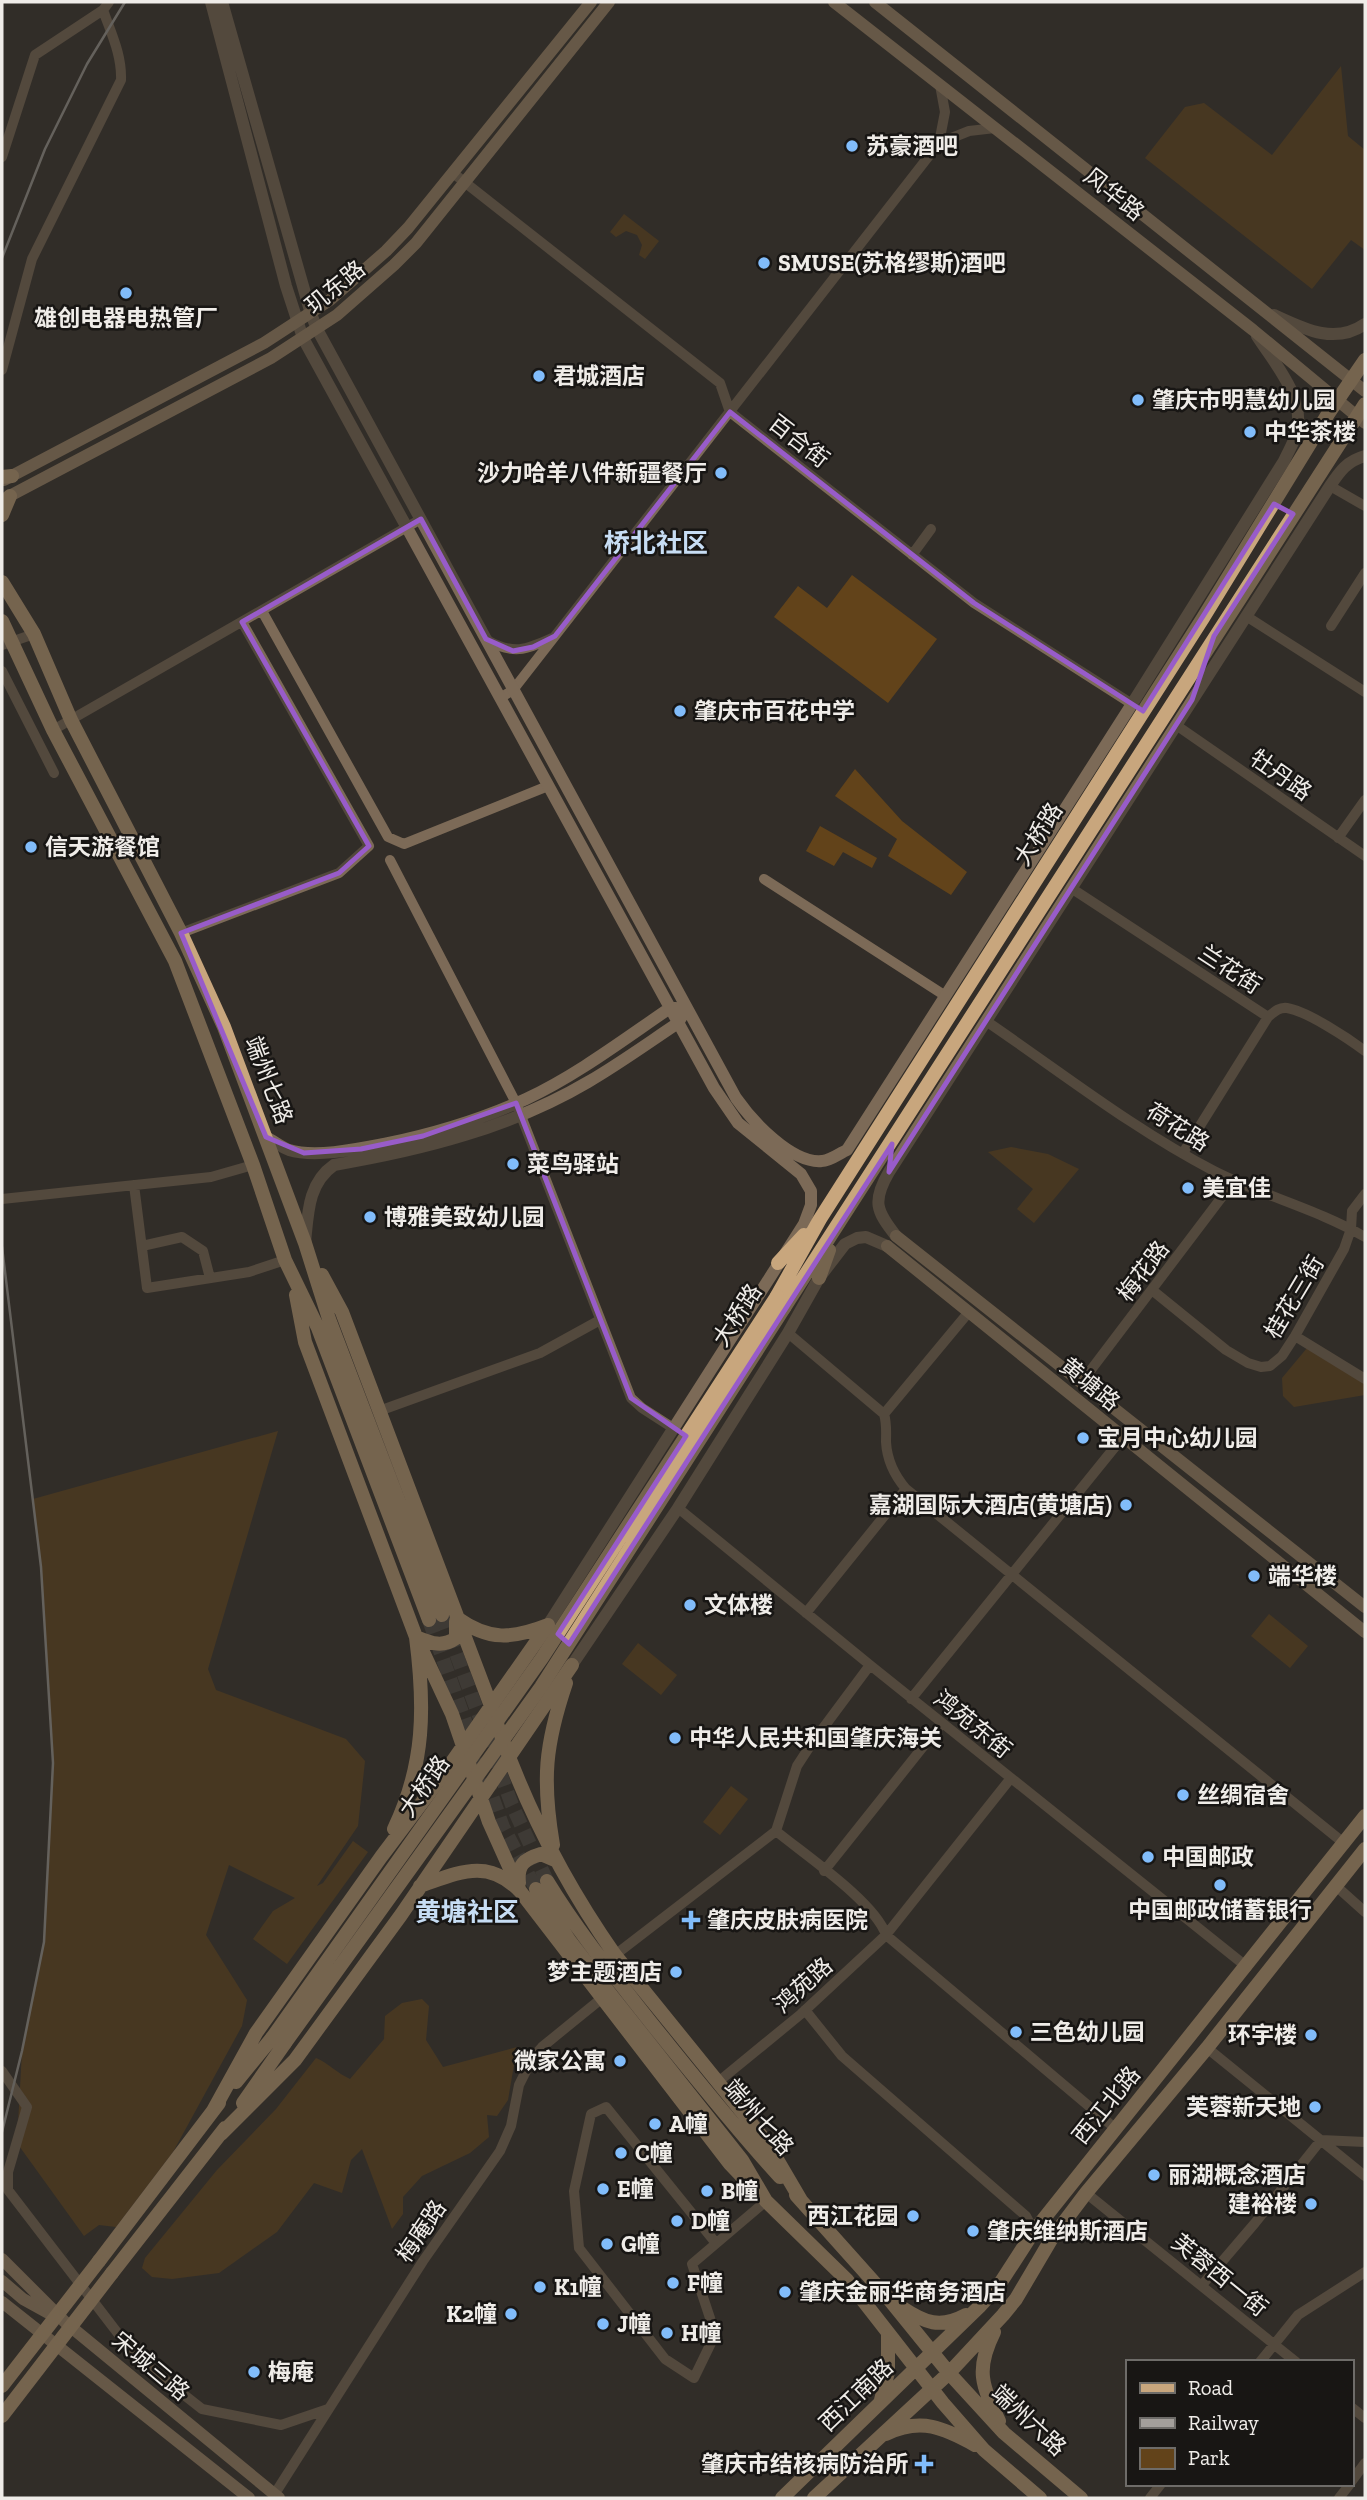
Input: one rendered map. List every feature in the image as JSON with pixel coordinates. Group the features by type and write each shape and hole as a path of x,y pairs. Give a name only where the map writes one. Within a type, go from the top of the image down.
{"main road":[{"name":"玑东路","path":"5,478 220,367 311,314 408,229 591,2"},
{"name":"玑东路","path":"6,498 228,382 337,315 416,243 609,2"},
{"name":"风华路","path":"834,2 1253,330 1338,400 1362,414"},
{"name":"风华路","path":"875,2 1365,391"},
{"path":"1253,330 1267,312"},
{"name":"大桥路","path":"780,1302 820,1219 1365,360"},
{"name":"大桥路","path":"2,2416 221,2134 279,2040 541,1687 780,1302 836,1228 892,1144 1214,636 1325,465 1362,414"},
{"path":"2,515 6,498"},
{"path":"1274,503 1293,514"},
{"name":"端州七路","path":"2,572 6,588 34,634 71,720 181,933 224,1027 266,1137 329,1319 442,1618"},
{"name":"端州七路","path":"2,621 7,643 175,961 253,1165 288,1267 318,1328 442,1618"},
{"path":"778,1263 820,1219"},
{"path":"819,1278 836,1228"},
{"name":"黄塘路","path":"896,1236 1365,1607"},
{"path":"304,1243 342,1312 379,1411 442,1618 491,1706 508,1760 555,1860 615,1955 768,2144 802,2202"},
{"name":"黄塘路","path":"887,1246 1365,1632"},
{"path":"288,1267 305,1342 416,1637 452,1714 481,1799 520,1891"},
{"path":"416,1637 435,1644 448,1644 456,1638 442,1618"},
{"path":"442,1618 498,1636 513,1636 551,1620"},
{"path":"213,2111 256,2033 551,1620"},
{"path":"381,1857 403,1811 420,1738 422,1685 416,1637"},
{"path":"221,2134 295,2060 481,1799 572,1665"},
{"path":"555,1860 548,1816 546,1766 554,1719 572,1665"},
{"name":"西江北路","path":"933,2354 999,2285 1034,2231 1365,1816"},
{"name":"西江北路","path":"948,2373 1016,2299 1052,2238 1365,1849"},
{"path":"520,1891 520,1867 527,1858 541,1854 555,1860"},
{"path":"381,1857 407,1862 415,1871 419,1886"},
{"path":"419,1886 462,1871 476,1870 506,1876 730,2164 766,2202"},
{"name":"端州七路","path":"948,2373 888,2299 704,2088 541,1885 569,1940 742,2160 766,2202 847,2280 931,2389 984,2450"},
{"name":"大桥路","path":"2,2386 213,2111 279,2040"},
{"name":"宋城三路","path":"2,2259 65,2322 277,2496"},
{"path":"2,2281 23,2299 65,2322"},
{"path":"999,2285 1016,2299"},
{"path":"888,2299 920,2320 937,2323 950,2322 979,2307"},
{"name":"宋城三路","path":"2,2302 249,2498"},
{"path":"1003,2315 983,2357 981,2373 982,2383 1004,2433"},
{"path":"881,2401 888,2372 888,2335"},
{"name":"西江南路","path":"782,2498 933,2354"},
{"name":"西江南路","path":"814,2498 948,2373"},
{"name":"端州六路","path":"948,2373 1004,2433 1081,2498"},
{"path":"873,2441 900,2427 922,2425 950,2431 984,2450 1040,2498"},
{"path":"832,2449 843,2455 847,2466"},
{"path":"1016,2479 1017,2469 1023,2462 1034,2458"}],"street":[{"path":"211,2 303,338 714,1088 738,1123 801,1174 811,1191 811,1205 804,1224 551,1620 562,1640 572,1645 581,1646 586,1643"},
{"path":"222,2 317,329 686,1009 747,1114 769,1135 799,1157 823,1161 848,1150 1284,461 1296,435 1298,418 1290,385 1253,330"},
{"path":"2,156 35,55 106,6 119,53 121,80 32,259 2,370"},
{"path":"500,698 513,690 939,143 945,112 940,85"},
{"path":"939,143 969,131 995,128"},
{"name":"百合街","path":"453,173 720,383 730,412 912,555 974,603 1132,704"},
{"path":"1267,312 1308,331 1322,334 1356,331 1365,324"},
{"path":"896,1236 879,1211 877,1198 889,1172 1330,485 1343,466 1353,459 1365,456"},
{"path":"1325,465 1330,485 1365,506"},
{"path":"1307,492 1330,485"},
{"path":"52,730 421,519"},
{"path":"912,555 931,529"},
{"path":"1203,618 1231,546"},
{"path":"1331,626 1365,573"},
{"path":"262,611 388,837 404,844 548,786"},
{"path":"1246,616 1365,692"},
{"path":"181,933 339,873 369,846 242,622"},
{"path":"7,643 34,634"},
{"path":"486,639 513,651 533,647 555,636"},
{"path":"1192,700 1214,636"},
{"path":"2,671 54,773"},
{"name":"牡丹路","path":"1176,725 1365,856"},
{"path":"1084,779 1131,730"},
{"path":"1338,838 1365,800"},
{"path":"390,860 518,1109 631,1398 673,1428"},
{"path":"764,879 944,995"},
{"name":"兰花街","path":"1071,888 1268,1017 1183,1153"},
{"path":"989,991 1032,949"},
{"path":"304,1243 310,1199 316,1182 334,1165 425,1148 481,1131 581,1069 670,1008 686,1009"},
{"path":"266,1137 287,1149 304,1153 362,1149 423,1136 518,1109 588,1083 678,1023 686,1009"},
{"path":"1268,1017 1280,1009 1298,1012 1365,1051"},
{"name":"荷花路","path":"986,1021 1163,1143 1234,1181 1323,1214 1365,1237"},
{"path":"863,1152 891,1084"},
{"path":"889,1172 892,1144"},
{"path":"2,1199 211,1177 253,1165"},
{"name":"梅花路","path":"1081,1383 1234,1181"},
{"path":"134,1185 147,1288 288,1267"},
{"name":"桂花三街","path":"1152,1290 1226,1350 1248,1363 1261,1367 1270,1366 1282,1356 1295,1336 1344,1249 1351,1229 1352,1211 1365,1194"},
{"path":"142,1246 182,1237 203,1251 210,1278"},
{"path":"572,1665 678,1508 788,1333 819,1278 845,1244 857,1238 866,1237 887,1246"},
{"path":"884,1414 968,1313"},
{"path":"379,1411 540,1353 600,1320"},
{"path":"788,1333 884,1414 888,1454 897,1478 906,1489 1345,1844"},
{"path":"1295,1336 1365,1379"},
{"path":"911,1699 1123,1437"},
{"path":"806,1613 906,1489"},
{"name":"鸿苑东街","path":"678,1508 911,1699 1247,1966"},
{"path":"615,1955 776,1831 797,1766 870,1665"},
{"path":"824,1871 942,1723"},
{"name":"鸿苑路","path":"718,2082 805,2010 886,1935 1010,1778"},
{"path":"776,1831 869,1906 882,1923 886,1935 1116,2129"},
{"path":"1336,1886 1365,1912"},
{"name":"梅庵路","path":"277,2496 422,2261 500,2151 511,2126 519,2085 533,2057 541,2047 601,1999"},
{"path":"805,2010 842,2056 1026,2216 1034,2231"},
{"path":"1207,2048 1365,2176"},
{"path":"2,2071 27,2107 8,2172 8,2190 136,2357 202,2409 281,2425 329,2409"},
{"path":"715,2242 606,2107 591,2113 574,2191 579,2248 665,2359 694,2378 711,2343 713,2327 692,2264 766,2202"},
{"path":"1321,2140 1365,2142"},
{"path":"1202,2285 1321,2140"},
{"name":"芙蓉西一街","path":"1087,2193 1294,2360"},
{"path":"1261,2360 1298,2315 1365,2272"},
{"path":"1353,2479 1365,2463"}],"highlighted area":[{"path":"730,412 974,603 1143,711 1274,504 1293,514 1214,636 1192,700 1176,725 889,1172 892,1144 569,1644 558,1634 686,1436 631,1398 516,1103 423,1136 361,1149 304,1153 266,1137 181,933 339,873 369,846 242,622 421,519 486,639 513,651 533,647 555,636"}],"green space":[{"path":"1341,66 1348,136 1365,150 1365,250 1351,240 1312,289 1145,158 1185,107 1204,103 1272,155"},
{"path":"624,214 659,241 645,259 639,255 642,245 637,235 626,231 616,237 610,232"},
{"path":"852,575 937,639 888,703 774,617 798,586 827,608"},
{"path":"855,769 902,821 967,872 951,895 888,856 897,839 835,796"},
{"path":"820,826 877,858 872,868 843,852 834,866 806,851"},
{"path":"1011,1147 1048,1154 1079,1169 1034,1223 1017,1209 1033,1189 988,1152"},
{"path":"1307,1348 1365,1383 1365,1395 1294,1407 1283,1396 1282,1378"},
{"path":"278,1431 208,1669 216,1690 346,1739 365,1761 358,1826 317,1886 323,1883 353,1841 368,1852 287,1964 253,1939 273,1911 295,1898 229,1865 206,1935 247,2000 242,2026 173,2152 116,2227 99,2225 84,2236 17,2143 22,2051 44,1942 53,1763 41,1567 33,1499"},
{"path":"1269,1614 1308,1646 1290,1668 1251,1636"},
{"path":"638,1643 677,1675 661,1695 622,1664"},
{"path":"731,1786 748,1799 720,1835 703,1822"},
{"path":"422,1999 429,2006 426,2040 443,2067 517,2047 508,2100 497,2116 487,2115 489,2137 470,2153 422,2176 403,2197 403,2214 392,2229 362,2149 351,2160 342,2193 314,2183 277,2232 219,2273 172,2279 152,2277 142,2268 145,2258 217,2170 276,2109 316,2058 350,2079 384,2039 385,2016 402,2003"}],"tunnel":[{"path":"442,1615 512,1805 547,1881"},
{"path":"429,1620 503,1827 536,1889"}],"railway":[{"path":"2,258 45,149 87,64 125,2"},
{"path":"2,1247 41,1567 53,1763 44,1942 2,2132"}],"place":[{"name":"苏豪酒吧","path":"852,146"},
{"name":"SMUSE(苏格缪斯)酒吧","path":"764,263"},
{"name":"雄创电器电热管厂","path":"126,293"},
{"name":"君城酒店","path":"539,376"},
{"name":"肇庆市明慧幼儿园","path":"1138,400"},
{"name":"中华茶楼","path":"1250,432"},
{"name":"沙力哈羊八件新疆餐厅","path":"721,473"},
{"name":"肇庆市百花中学","path":"680,711"},
{"name":"信天游餐馆","path":"31,847"},
{"name":"菜鸟驿站","path":"513,1164"},
{"name":"美宜佳","path":"1188,1188"},
{"name":"博雅美致幼儿园","path":"370,1217"},
{"name":"宝月中心幼儿园","path":"1083,1438"},
{"name":"嘉湖国际大酒店(黄塘店)","path":"1126,1505"},
{"name":"端华楼","path":"1254,1576"},
{"name":"文体楼","path":"690,1605"},
{"name":"中华人民共和国肇庆海关","path":"675,1738"},
{"name":"丝绸宿舍","path":"1183,1795"},
{"name":"中国邮政","path":"1148,1857"},
{"name":"中国邮政储蓄银行","path":"1220,1885"},
{"name":"肇庆皮肤病医院","path":"691,1920"},
{"name":"梦主题酒店","path":"676,1972"},
{"name":"三色幼儿园","path":"1016,2032"},
{"name":"环宇楼","path":"1311,2035"},
{"name":"微家公寓","path":"620,2061"},
{"name":"芙蓉新天地","path":"1315,2107"},
{"name":"A幢","path":"655,2124"},
{"name":"C幢","path":"621,2153"},
{"name":"丽湖概念酒店","path":"1154,2175"},
{"name":"E幢","path":"603,2189"},
{"name":"B幢","path":"707,2191"},
{"name":"建裕楼","path":"1311,2204"},
{"name":"西江花园","path":"913,2216"},
{"name":"D幢","path":"677,2221"},
{"name":"肇庆维纳斯酒店","path":"973,2231"},
{"name":"G幢","path":"607,2244"},
{"name":"F幢","path":"673,2283"},
{"name":"K1幢","path":"540,2287"},
{"name":"肇庆金丽华商务酒店","path":"785,2292"},
{"name":"K2幢","path":"511,2314"},
{"name":"J幢","path":"603,2324"},
{"name":"H幢","path":"667,2333"},
{"name":"梅庵","path":"254,2372"},
{"name":"肇庆市结核病防治所","path":"924,2464"}],"district":[{"name":"桥北社区","path":"656,543"},
{"name":"黄塘社区","path":"467,1912"}]}
